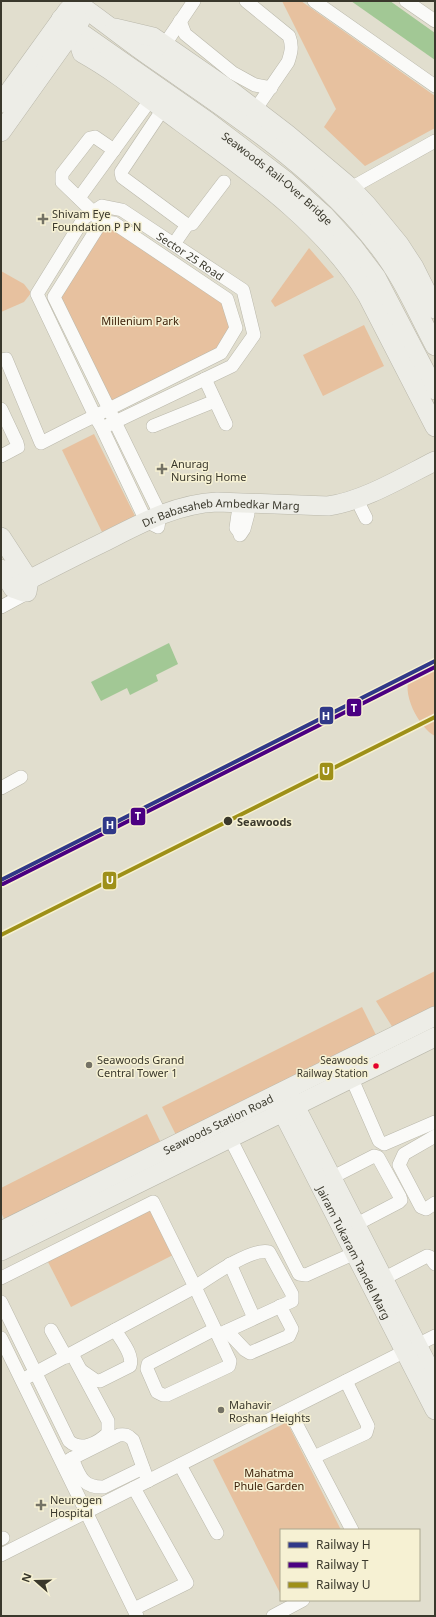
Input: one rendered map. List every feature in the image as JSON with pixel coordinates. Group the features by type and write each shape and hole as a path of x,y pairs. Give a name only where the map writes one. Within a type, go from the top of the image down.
{"main road":[{"path":"1,132 68,24 83,3"},
{"name":"Seawoods Rail-Over Bridge","path":"83,3 137,48 220,105 277,148 345,194 370,236 393,266 435,346"},
{"path":"1,103 68,24"},
{"path":"68,24 82,53 98,62 157,104 270,190 313,226 355,276 367,295 435,427"},
{"name":"Seawoods Rail-Over Bridge","path":"68,24 208,121 275,173 324,215 354,248 376,277 435,390"},
{"path":"110,27 153,36 255,110 310,153 345,194 379,220 403,250 414,267 435,309"},
{"name":"Dr. Babasaheb Ambedkar Marg","path":"16,594 182,507 211,502 328,506 342,504 357,499 435,461"},
{"name":"Dr. Babasaheb Ambedkar Marg","path":"155,521 216,513 328,517 364,513 435,472"},
{"path":"1,537 16,594"},
{"path":"1,569 16,594"},
{"name":"Seawoods Station Road","path":"1,1251 139,1172 284,1101 435,1016"},
{"name":"Seawoods Station Road","path":"1,1231 139,1172 230,1138 284,1101 352,1079 435,1037"},
{"name":"Jairam Tukaram Tandel Marg","path":"284,1101 331,1178 383,1279 435,1410"},
{"name":"Jairam Tukaram Tandel Marg","path":"284,1101 355,1253 411,1348 435,1380"}],"street":[{"path":"165,44 194,1"},
{"path":"246,1 289,36 292,44 288,62 255,110"},
{"path":"314,1 435,86"},
{"path":"406,1 435,22"},
{"path":"180,21 185,34 233,73 255,85 271,88"},
{"path":"79,198 114,150 157,104"},
{"path":"157,104 121,172 122,177 187,225"},
{"path":"54,297 98,228 102,225 92,211 62,182 62,174 90,138 95,137 114,150"},
{"path":"345,194 435,141"},
{"path":"174,244 187,225 192,224 224,182"},
{"name":"Sector 25 Road","path":"92,211 102,206 122,210 242,290 254,335 232,366 102,428"},
{"path":"37,294 84,218 92,211"},
{"name":"Sector 25 Road","path":"1,360 6,359 41,443 221,353 236,328 227,299 114,223 105,222 102,225"},
{"path":"37,294 54,297"},
{"path":"37,294 95,416 155,521"},
{"path":"54,297 115,422 155,521"},
{"path":"231,312 247,307"},
{"path":"205,379 226,424"},
{"path":"153,426 215,400"},
{"path":"1,409 18,443 18,448 1,456"},
{"path":"240,534 244,529 243,514"},
{"path":"1,788 21,777"},
{"path":"352,1079 379,1141 384,1144 435,1122"},
{"path":"435,1136 404,1154 399,1165 421,1207 426,1209 435,1204"},
{"path":"230,1138 298,1274 306,1275 355,1253"},
{"path":"331,1178 374,1156 378,1157 400,1196 400,1202 356,1225"},
{"path":"22,1380 196,1287 230,1264 262,1252 269,1252 293,1298 292,1301 220,1332 148,1364 147,1369 157,1392 167,1395 229,1366 230,1361 220,1332 196,1287 139,1172"},
{"path":"1,1278 153,1202"},
{"path":"383,1279 426,1256 430,1257 435,1264"},
{"path":"230,1264 254,1318"},
{"path":"1,1302 34,1373 69,1441 77,1447 82,1447 102,1438 108,1432 108,1421 80,1369 51,1330"},
{"path":"220,1332 250,1353 289,1336 292,1329 280,1306"},
{"path":"80,1369 95,1380 100,1381 130,1366 132,1362 131,1356 115,1330"},
{"path":"1,1555 435,1336"},
{"path":"1,1338 22,1380 67,1461 86,1512 136,1613 187,1583 134,1488"},
{"path":"314,1457 366,1433 368,1429 368,1426 346,1381"},
{"path":"289,1410 351,1529"},
{"path":"67,1461 118,1435 125,1434 130,1436 133,1440 148,1481"},
{"path":"67,1461 86,1484 98,1488 104,1487 143,1468"},
{"path":"180,1465 217,1533"},
{"path":"273,1616 301,1601"}],"green space":[{"path":"282,1 301,1 435,96 435,128 365,166 324,127 336,109"},
{"name":"Millenium Park","path":"106,227 111,228 222,302 230,327 216,350 111,402 60,298"},
{"path":"309,248 334,277 275,307 271,301"},
{"path":"1,271 24,284 31,293 24,302 1,312"},
{"path":"364,325 384,366 323,396 303,355"},
{"path":"94,434 135,516 102,532 62,450"},
{"path":"435,665 435,736 423,726 417,718 409,699 408,681 414,672"},
{"path":"435,971 435,1009 393,1028 376,1001"},
{"path":"362,1007 377,1037 177,1137 162,1107"},
{"path":"147,1114 161,1143 5,1221 1,1212 1,1188"},
{"path":"150,1208 173,1255 71,1307 47,1260"},
{"name":"Mahatma Phule Garden","path":"287,1422 340,1529 280,1529 280,1593 213,1460"}],"shaded area":[{"path":"351,1 390,1 435,33 435,60"},
{"path":"169,643 178,664 156,675 158,681 130,695 127,688 101,701 91,682"}],"rail line":[{"name":"H","path":"1,880 435,661"},
{"name":"T","path":"3,884 435,667"},
{"name":"U","path":"1,935 435,717"}],"place":[{"name":"Shivam Eye Foundation P P N","path":"43,219"},
{"name":"Anurag Nursing Home","path":"162,469"},
{"name":"Seawoods","path":"228,821"},
{"name":"Seawoods Grand Central Tower 1","path":"89,1065"},
{"name":"Seawoods Railway Station","path":"376,1066"},
{"name":"Mahavir Roshan Heights","path":"221,1410"},
{"name":"Neurogen Hospital","path":"41,1505"}]}
